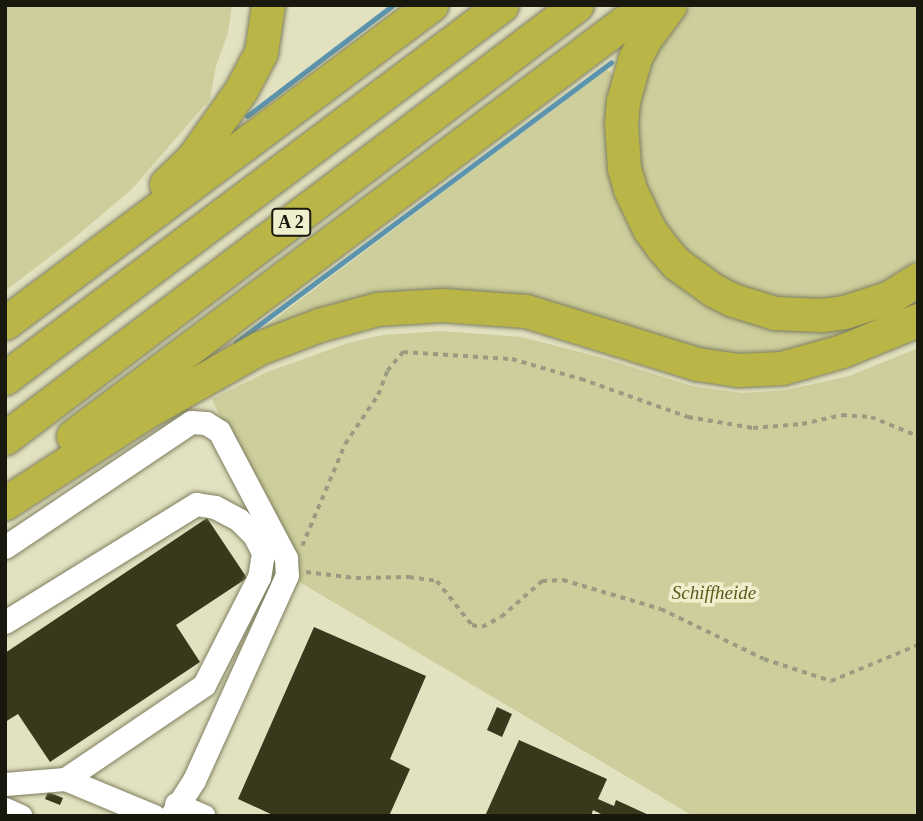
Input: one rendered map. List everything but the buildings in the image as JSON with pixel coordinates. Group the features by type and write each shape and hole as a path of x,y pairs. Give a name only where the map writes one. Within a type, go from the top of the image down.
{"highway":[{"path":"66,278 193,158 241,90 261,52 268,5"},
{"path":"5,323 431,5"},
{"name":"A 2","path":"5,378 502,5"},
{"name":"A 2","path":"5,438 578,5"},
{"path":"5,489 126,394 647,5"},
{"path":"670,5 645,39 635,58 625,90 621,124 624,168 630,189 639,210 662,247 677,264 713,290 733,300 775,313 821,315 844,312 888,298 918,279"},
{"path":"5,503 141,415 258,348 319,325 377,309 442,305 526,311 697,364 738,370 782,368 842,351 918,320"}],"street":[{"path":"5,547 191,422 206,422 219,431 287,567 194,780 174,810 204,816"},
{"path":"5,622 196,504 215,507 239,520 254,535 263,553 259,577 204,685 65,779"},
{"path":"5,784 65,779 154,816"},
{"path":"5,809 21,816"}],"path":[{"path":"918,436 871,417 842,415 802,424 752,428 688,417 581,379 512,359 403,352 387,371 378,395 345,444 300,551 287,567 356,578 409,577 437,581 458,604 472,625 482,627 500,617 542,582 564,580 661,609 764,659 831,681 918,645"}],"green space":[{"path":"5,5 232,5 228,33 216,66 210,99 132,189 72,240 5,291"},
{"path":"693,5 918,5 918,259 881,283 843,297 820,300 776,298 736,286 700,266 673,238 642,183 636,146 639,88 662,36"},
{"path":"607,69 613,75 607,126 615,185 741,317 918,294 918,305 837,338 779,352 741,354 700,349 530,298 236,348"},
{"name":"Schiffheide","path":"441,331 522,337 603,358 692,386 742,393 786,390 849,376 918,348 918,816 693,816 291,577 212,399 267,372 348,343 382,335"}],"waterway":[{"path":"247,116 393,5"},
{"path":"236,342 611,62"}]}
